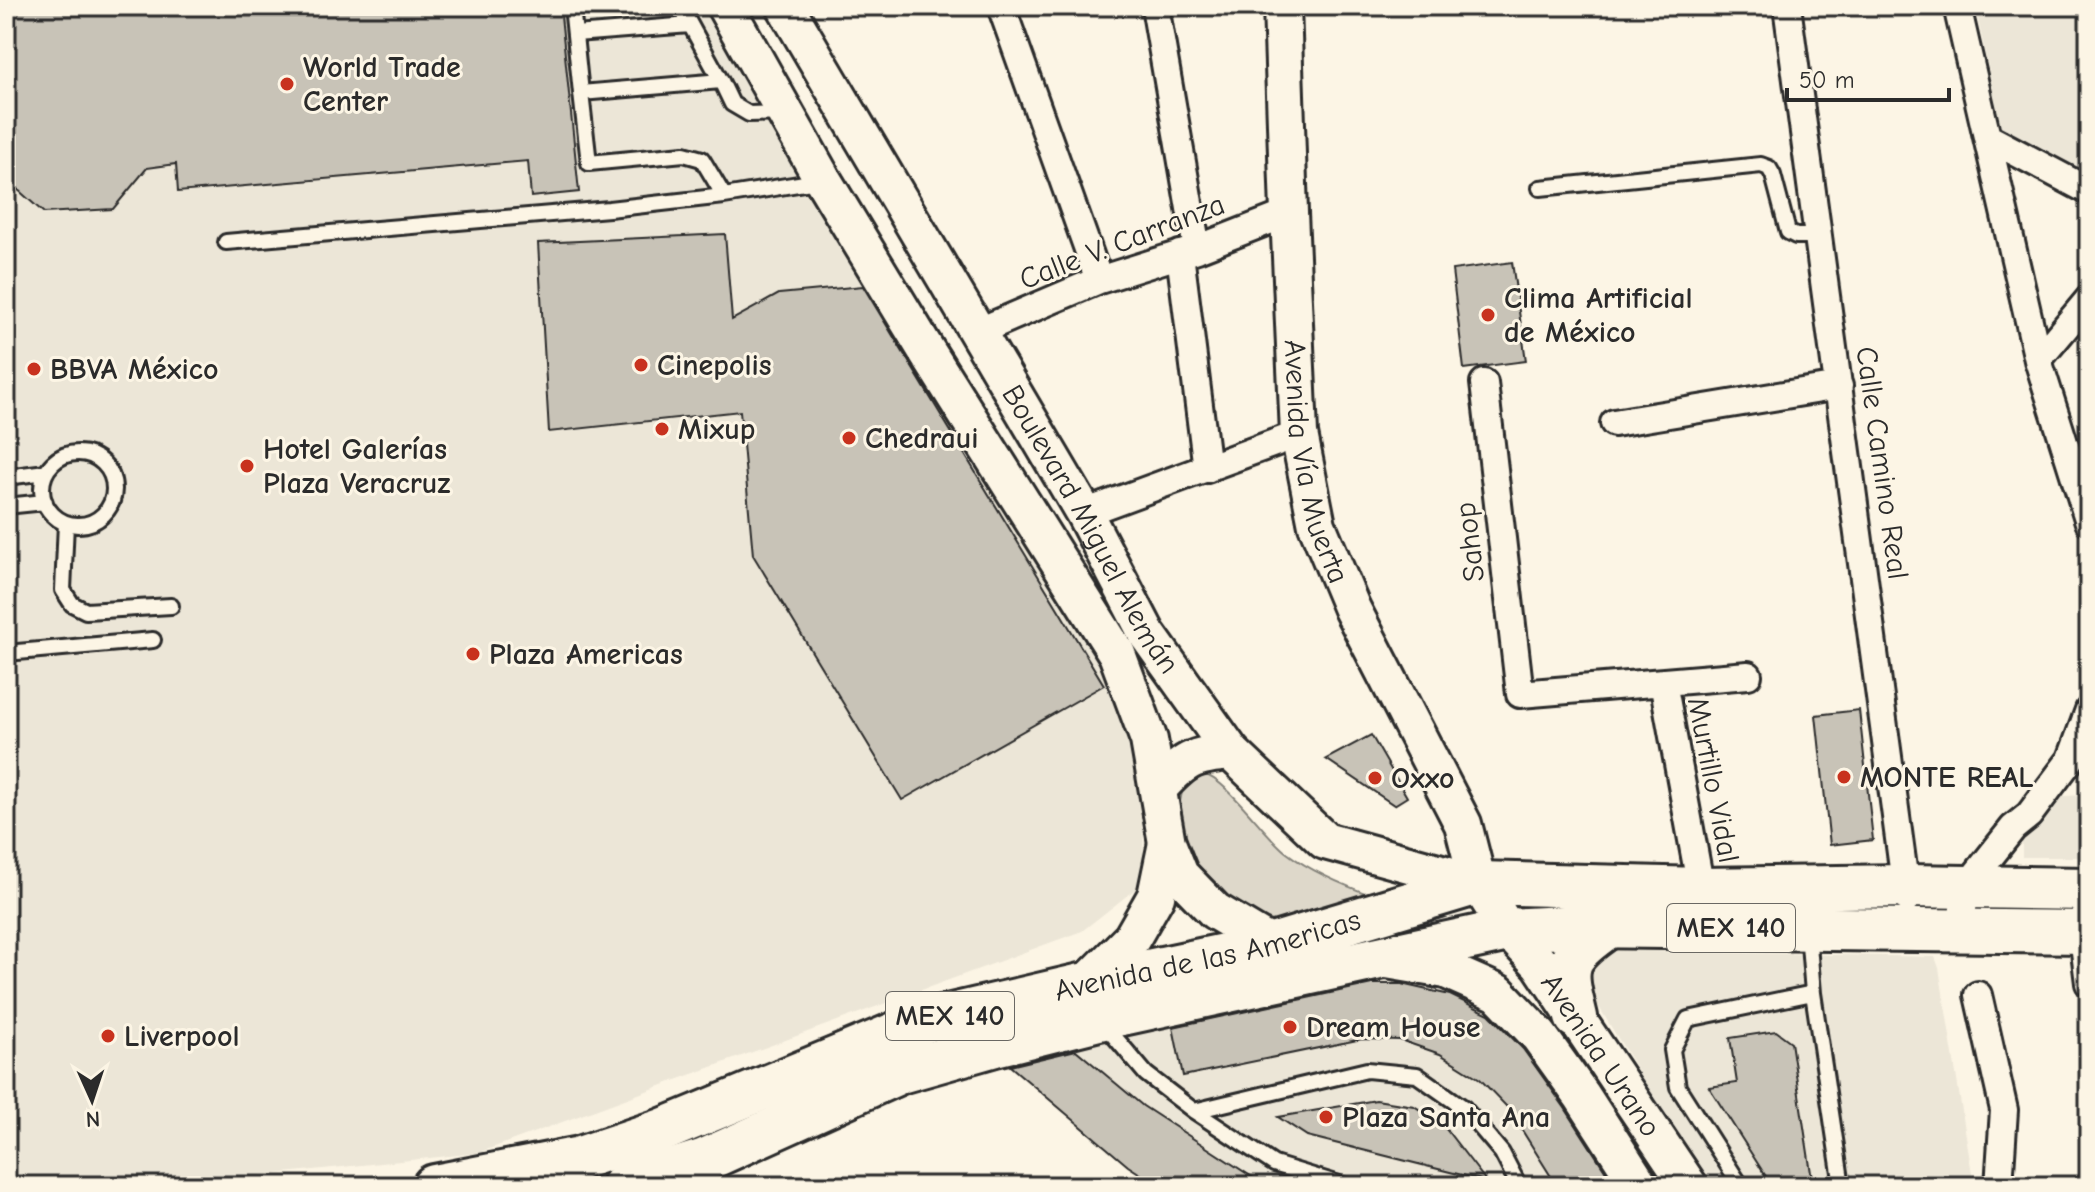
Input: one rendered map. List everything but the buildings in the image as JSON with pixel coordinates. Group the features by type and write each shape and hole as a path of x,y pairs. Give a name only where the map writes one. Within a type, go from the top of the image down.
{"main road":[{"name":"Boulevard Miguel Alemán","path":"725,6 823,180 1117,654 1149,740 1167,843 1180,875 1215,911 1272,945 1375,958"},
{"name":"Boulevard Miguel Alemán","path":"785,6 1084,513 1147,634 1231,752 1325,841 1478,883"},
{"name":"Avenida Vía Muerta","path":"1282,6 1299,434 1317,525 1352,609 1463,824 1478,883"},
{"path":"1158,789 1190,759 1231,752"},
{"path":"1092,1002 1156,896 1167,843"},
{"path":"1478,883 1508,930"},
{"name":"MEX 140","path":"1478,883 1701,889 1907,886 2085,889"},
{"name":"Avenida de las Americas","path":"1145,991 1272,945 1478,883"},
{"path":"1576,1017 1568,984 1571,959 1586,942 1608,927"},
{"name":"MEX 140","path":"1375,958 1508,930 1608,927 2085,932"},
{"name":"Avenida Urano","path":"1508,930 1540,964 1685,1185"},
{"name":"Avenida de las Americas","path":"434,1186 488,1181 580,1158 663,1130 926,1021 1092,1002 1145,991 1375,958"},
{"name":"Avenida Urano","path":"1375,958 1446,970 1498,993 1539,1036 1640,1186"},
{"name":"Avenida de las Americas","path":"623,1186 684,1177 900,1072 1092,1002"}],"street":[{"path":"1001,6 1099,280"},
{"path":"1155,6 1188,251 1207,469"},
{"name":"Calle Camino Real","path":"1787,6 1907,886 1909,930"},
{"path":"1957,6 2038,360 2089,522"},
{"path":"1987,137 2089,191"},
{"name":"Calle V. Carranza","path":"977,332 1099,280 1289,213"},
{"path":"2038,360 2089,299"},
{"name":"Sahop","path":"1484,383 1520,694 1663,682"},
{"path":"1614,423 1839,386"},
{"path":"1084,513 1299,434"},
{"path":"1663,682 1748,675"},
{"name":"Murtillo Vidal","path":"1663,682 1701,889"},
{"path":"1960,931 1966,887 2013,828 2029,815 2071,759 2089,710"},
{"path":"2085,889 2089,983"},
{"path":"1978,995 2004,1110 1999,1186"}],"lane":[{"path":"572,6 589,163 684,154 702,159 724,196"},
{"path":"680,6 732,104 749,114 786,113"},
{"path":"575,34 690,25"},
{"path":"581,93 721,81"},
{"path":"1540,188 1761,165 1769,168 1773,175 1788,232 1796,236 1818,236"},
{"path":"226,242 609,209 724,196 823,180"},
{"path":"81,453 91,455 100,460 112,476 114,496 104,514 96,521 76,525 66,523 57,518 45,502 42,492 46,472 61,458 81,453"},
{"path":"6,477 46,472"},
{"path":"6,506 45,502"},
{"path":"66,523 63,590 72,604 86,611 171,606"},
{"path":"6,653 153,640"},
{"path":"1808,928 1813,993 1842,1186"},
{"path":"1741,1186 1678,1087 1672,1050 1688,1019 1813,993"},
{"path":"1092,1002 1146,1074 1194,1111 1274,1164 1346,1186"},
{"path":"1194,1111 1367,1070 1417,1075 1464,1108 1502,1153 1519,1186"}],"shaded area":[{"path":"6,6 712,6 1109,667 1144,800 1143,883 1082,931 478,1153 159,1186 6,1186"},
{"path":"1975,6 2089,6 2089,178 2002,132"},
{"path":"1201,773 1234,796 1287,853 1330,878 1376,897 1278,923 1245,911 1222,896 1190,855 1178,811 1187,783"},
{"path":"2089,795 2089,857 2022,857 2022,840 2063,796"},
{"path":"1603,950 1935,957 1974,1186 1708,1186 1585,984 1589,963"},
{"name":"Plaza Santa Ana","path":"1401,984 1456,996 1505,1023 1553,1068 1625,1186 1159,1186 1128,1166 1003,1061 1342,985"}],"place":[{"name":"World Trade Center","path":"287,84"},
{"name":"Clima Artificial de México","path":"1488,315"},
{"name":"Cinepolis","path":"641,365"},
{"name":"BBVA México","path":"34,369"},
{"name":"Mixup","path":"662,429"},
{"name":"Chedraui","path":"849,438"},
{"name":"Hotel Galerías Plaza Veracruz","path":"247,466"},
{"name":"Plaza Americas","path":"473,654"},
{"name":"MONTE REAL","path":"1844,777"},
{"name":"Oxxo","path":"1375,778"},
{"name":"Dream House","path":"1290,1027"},
{"name":"Liverpool","path":"108,1036"},
{"name":"Plaza Santa Ana","path":"1326,1117"}]}
